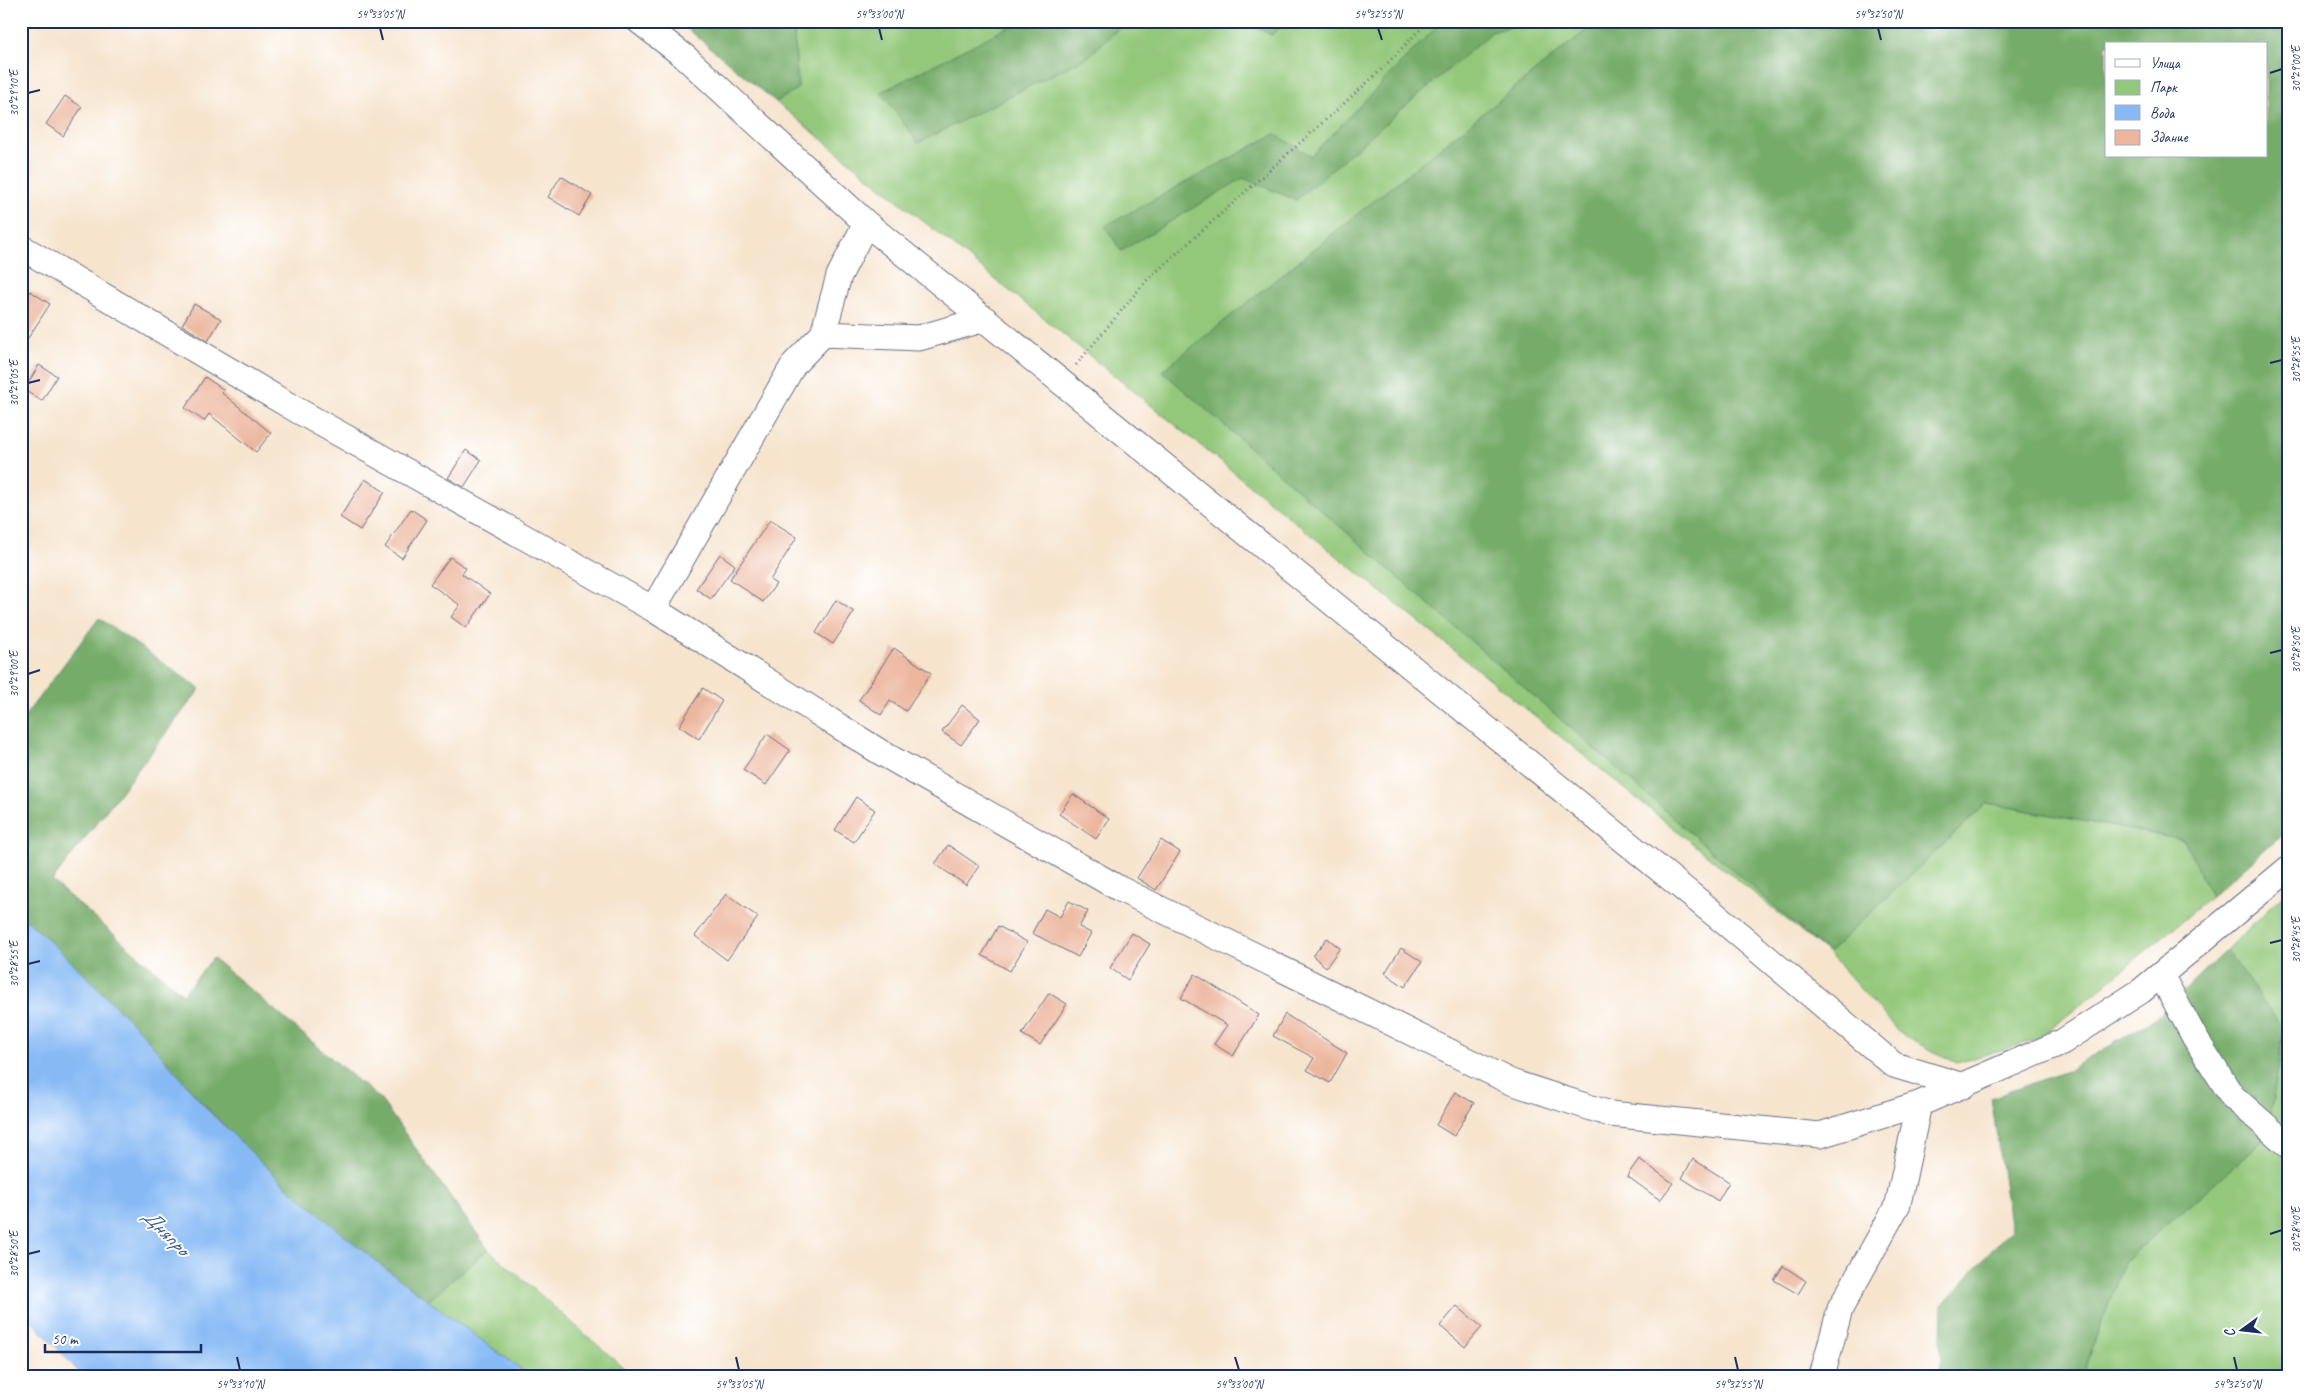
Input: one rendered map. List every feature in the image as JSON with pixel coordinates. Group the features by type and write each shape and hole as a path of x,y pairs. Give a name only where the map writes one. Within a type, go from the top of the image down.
{"street":[{"path":"639,21 685,57 866,222 1728,925 1894,1065 1963,1086"},
{"path":"653,609 794,364 823,334 839,276 866,222"},
{"path":"21,247 295,409 653,609 880,752 1120,889 1511,1082 1610,1114 1820,1135 1918,1104 2062,1042 2141,991 2289,868"},
{"path":"823,334 919,338 985,319"},
{"path":"2161,975 2195,1038 2232,1096 2289,1146"},
{"path":"1822,1376 1840,1309 1898,1204 1918,1104"}],"path":[{"path":"1062,381 1146,281 1379,72 1428,21"}],"green space":[{"path":"678,21 793,21 798,88 776,102"},
{"path":"793,21 1020,21 882,92 1089,56 1126,21 1247,21 1271,35 1289,21 1598,21 1163,371 1828,953 776,102 798,88"},
{"path":"1020,21 1126,21 1089,56 918,143 881,92"},
{"path":"1247,21 1289,21 1271,35"},
{"path":"1442,21 1527,21 1492,32 1296,200 1243,178 1121,251 1105,226 1275,134 1311,156"},
{"path":"1598,21 2289,21 2289,828 2211,897 2184,840 1987,803 1828,953 1162,371"},
{"path":"99,618 200,689 52,881 183,994 213,958 381,1100 488,1249 428,1301 370,1257 259,1161 191,1091 151,1044 113,1004 21,915 21,721"},
{"path":"1987,803 2184,840 2211,897 2039,1039 1957,1063 1903,1036 1828,953"},
{"path":"2289,889 2289,1376 2082,1376 2124,1262 2267,1137 2284,1030 2226,950"},
{"path":"2226,950 2284,1030 2267,1137 2124,1262 2082,1376 1940,1376 1942,1305 2011,1229 1991,1098 2069,1070 2155,1019"},
{"path":"488,1249 633,1376 530,1376 428,1301"}],"water":[{"name":"Дняпро","path":"21,915 65,955 144,1035 208,1110 284,1184 374,1260 530,1376 83,1376 21,1309"}],"building":[{"path":"65,96 82,107 63,136 46,124"},
{"path":"561,176 592,195 579,216 548,197"},
{"path":"30,291 50,304 21,349 21,304"},
{"path":"194,304 221,319 208,341 182,325"},
{"path":"39,365 57,376 42,401 24,390"},
{"path":"205,377 224,390 222,393 271,433 256,452 209,414 204,421 185,408"},
{"path":"466,450 481,460 464,487 448,478"},
{"path":"365,479 385,492 360,530 340,517"},
{"path":"411,509 427,520 402,558 385,547"},
{"path":"770,520 797,537 770,580 776,584 763,602 730,579"},
{"path":"720,554 735,565 711,599 696,589"},
{"path":"450,557 466,568 462,574 490,594 466,628 451,617 460,605 430,584"},
{"path":"836,600 854,612 833,644 816,633"},
{"path":"894,648 931,673 906,711 890,701 881,715 859,700"},
{"path":"703,688 722,701 699,739 679,726"},
{"path":"962,705 980,719 961,745 942,732"},
{"path":"767,734 790,750 766,785 743,770"},
{"path":"1073,794 1109,819 1096,839 1059,814"},
{"path":"856,797 875,810 854,842 835,830"},
{"path":"1161,840 1180,852 1156,890 1137,878"},
{"path":"948,845 979,866 966,885 935,864"},
{"path":"726,894 758,917 727,960 695,936"},
{"path":"1069,901 1088,911 1079,927 1091,933 1078,957 1032,933 1045,909 1060,917"},
{"path":"998,926 1027,942 1010,971 982,955"},
{"path":"1132,933 1150,944 1128,980 1110,968"},
{"path":"1327,938 1340,948 1326,967 1313,956"},
{"path":"1401,948 1422,962 1405,987 1385,973"},
{"path":"1195,974 1259,1015 1233,1056 1214,1044 1227,1025 1181,998"},
{"path":"1049,993 1067,1004 1040,1045 1022,1034"},
{"path":"1285,1014 1347,1053 1330,1083 1307,1070 1314,1058 1273,1036"},
{"path":"1455,1092 1474,1103 1454,1136 1436,1125"},
{"path":"1639,1159 1673,1183 1660,1200 1627,1176"},
{"path":"1693,1159 1729,1182 1718,1201 1682,1178"},
{"path":"1783,1266 1806,1281 1798,1294 1774,1280"},
{"path":"1457,1306 1482,1327 1465,1347 1440,1326"}]}
